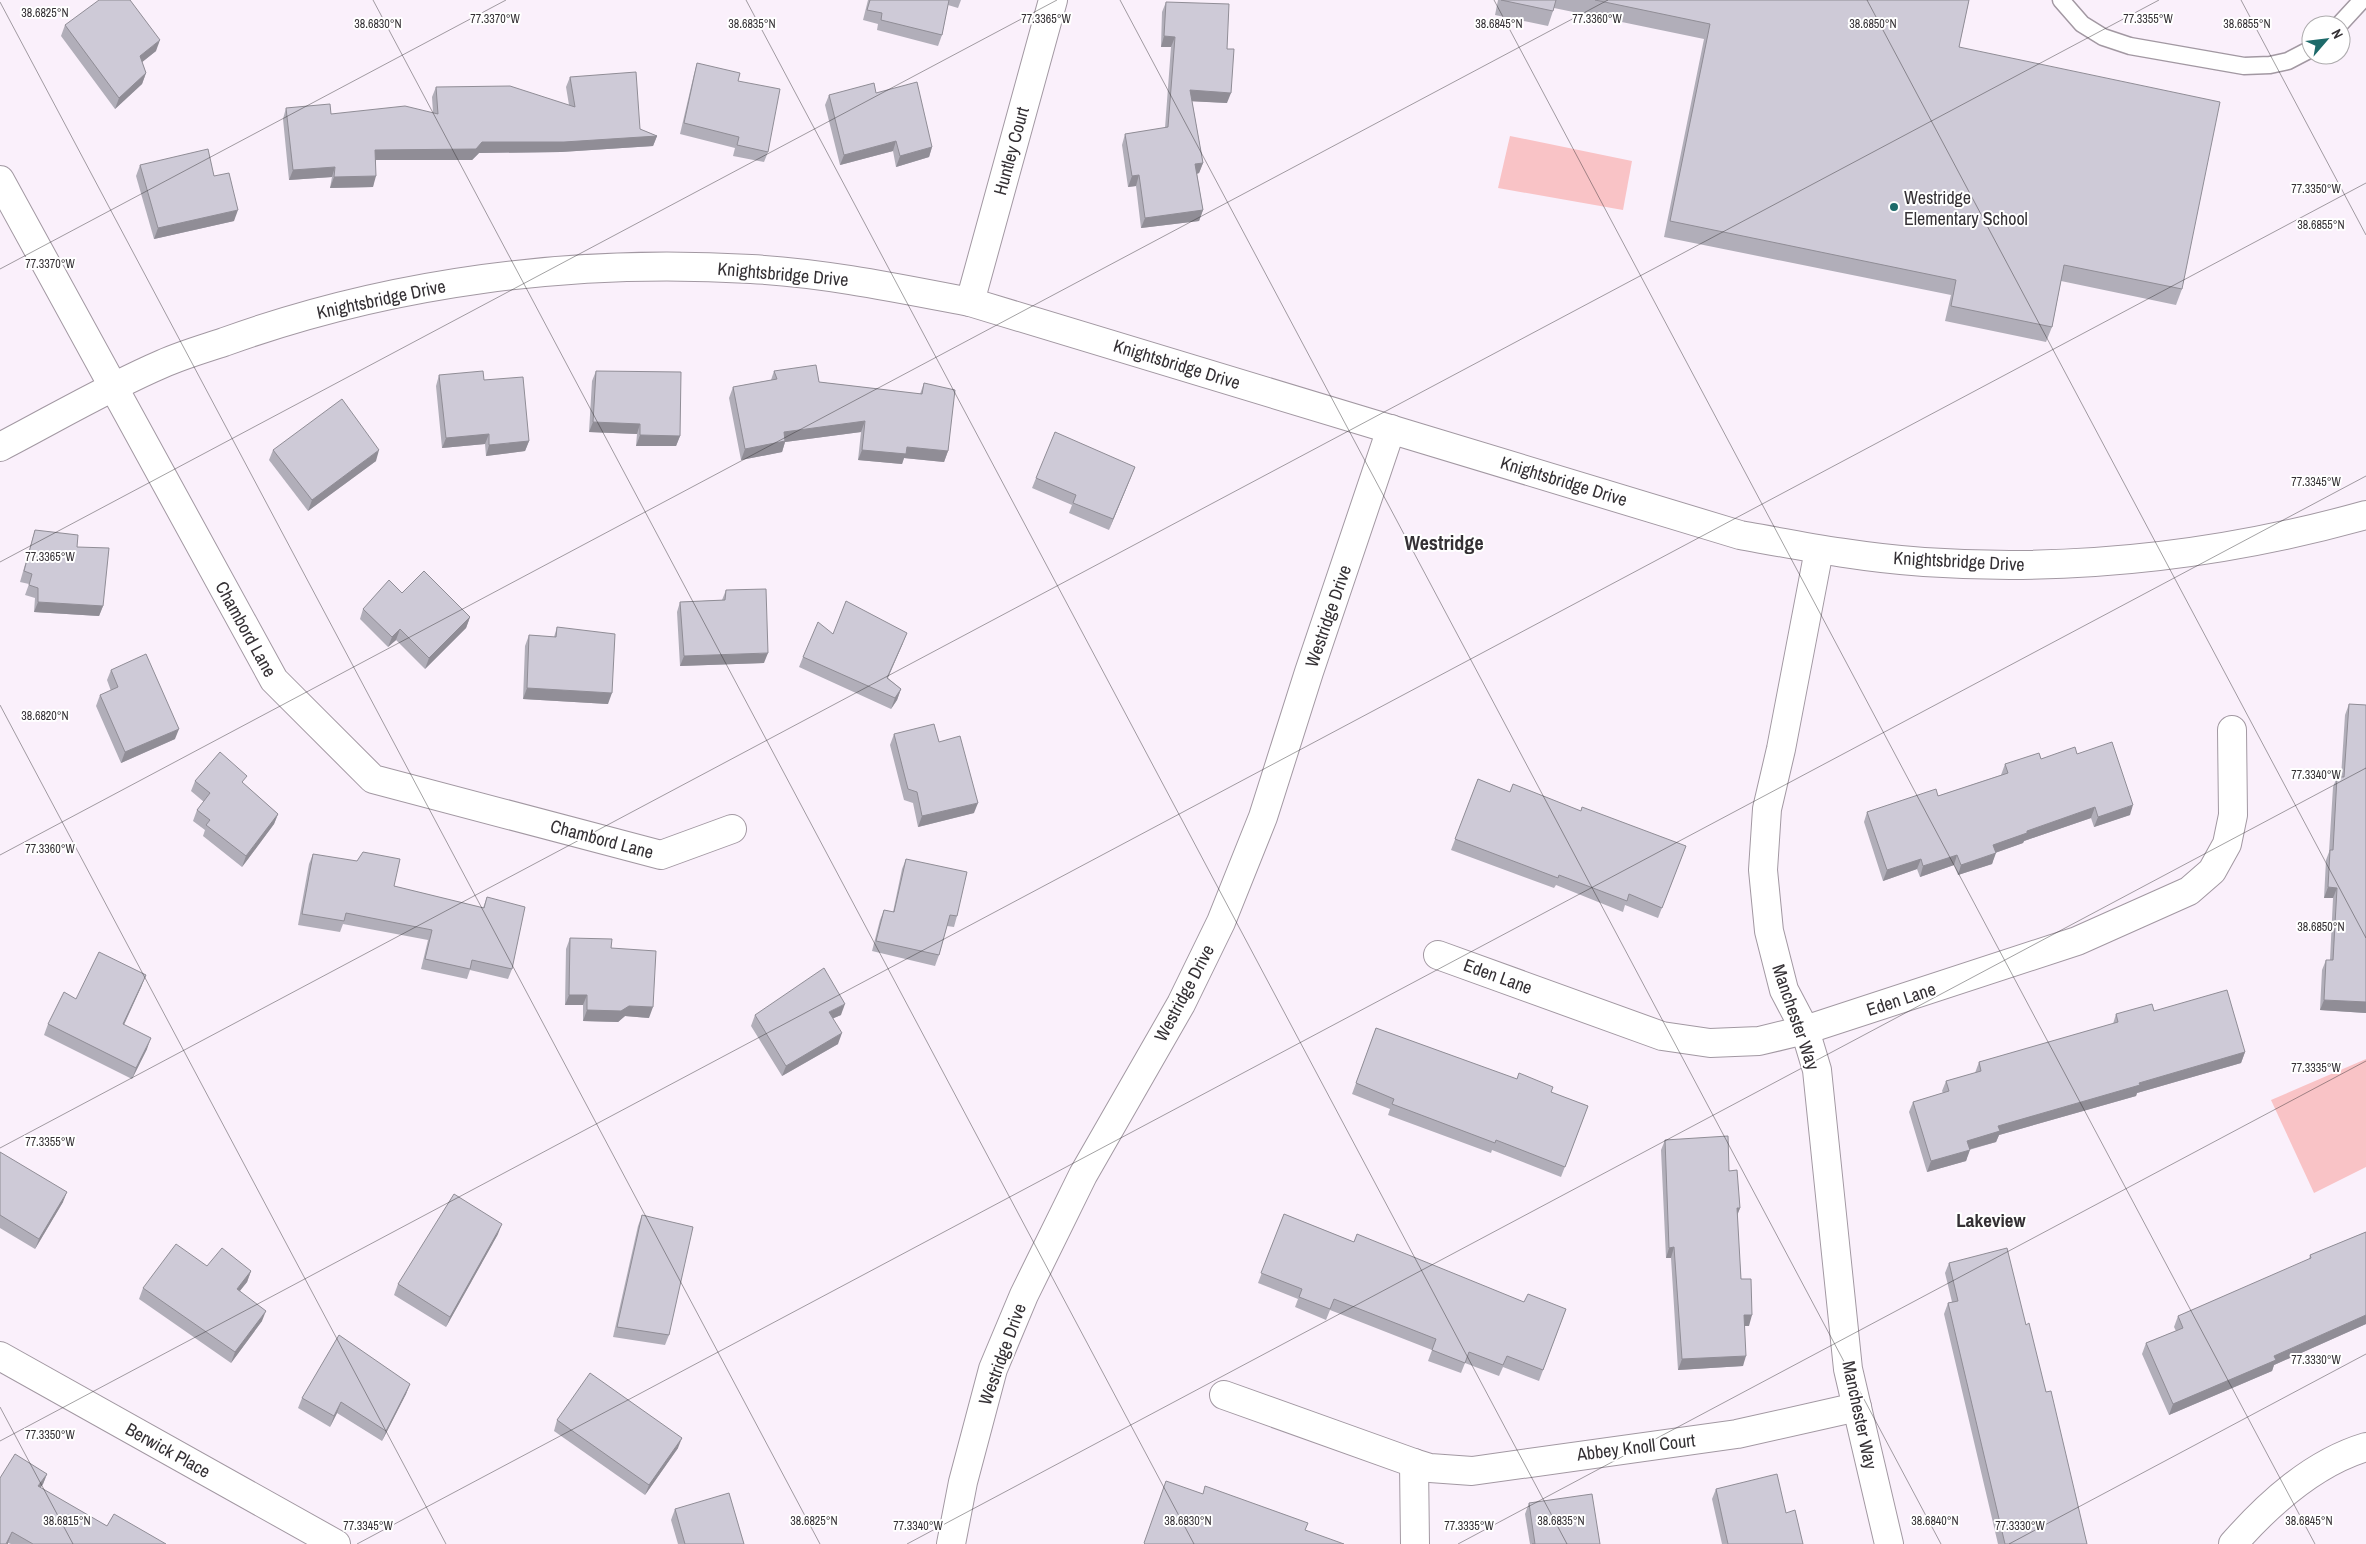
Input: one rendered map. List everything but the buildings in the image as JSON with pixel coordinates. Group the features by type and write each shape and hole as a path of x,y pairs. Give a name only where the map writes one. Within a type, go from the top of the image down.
{"street":[{"name":"Huntley Court","path":"970,302 1052,0"},
{"name":"Chambord Lane","path":"0,180 274,680 373,779 661,855 732,829"},
{"name":"Knightsbridge Drive","path":"0,447 162,364 267,326 375,298 485,278 618,267 750,269 860,280 970,302 1740,535 1819,550 1923,562 2026,565 2087,562 2208,550 2307,531 2366,515"},
{"name":"Westridge Drive","path":"951,1544 962,1482 993,1369 1024,1295 1082,1175 1181,1004 1221,922 1263,817 1309,672 1391,429"},
{"name":"Manchester Way","path":"1819,550 1781,748 1767,808 1763,870 1769,931 1784,990 1805,1030 1817,1070 1848,1369 1889,1544"},
{"name":"Eden Lane","path":"1438,954 1662,1036 1710,1043 1759,1041 1805,1030 2077,941 2189,891 2212,871 2227,844 2233,814 2232,730"},
{"name":"Berwick Place","path":"0,1356 336,1544"},
{"name":"Abbey Knoll Court","path":"1224,1395 1430,1468 1472,1471 1568,1456 1616,1452 1737,1434 1857,1406"},
{"path":"2233,1544 2258,1515 2308,1475 2366,1447"},
{"path":"1414,1463 1415,1544"}],"lane":[{"path":"2061,0 2082,24 2103,37 2130,46 2244,66 2270,65 2288,61 2301,54"},
{"path":"2348,15 2362,0"}],"shaded area":[{"path":"1510,136 1632,161 1623,210 1498,188"},
{"path":"2366,1059 2366,1167 2314,1193 2271,1100"}],"place":[{"name":"Westridge Elementary School","path":"1894,207"}],"district":[{"name":"Westridge","path":"1444,542"},
{"name":"Lakeview","path":"1991,1220"}]}
